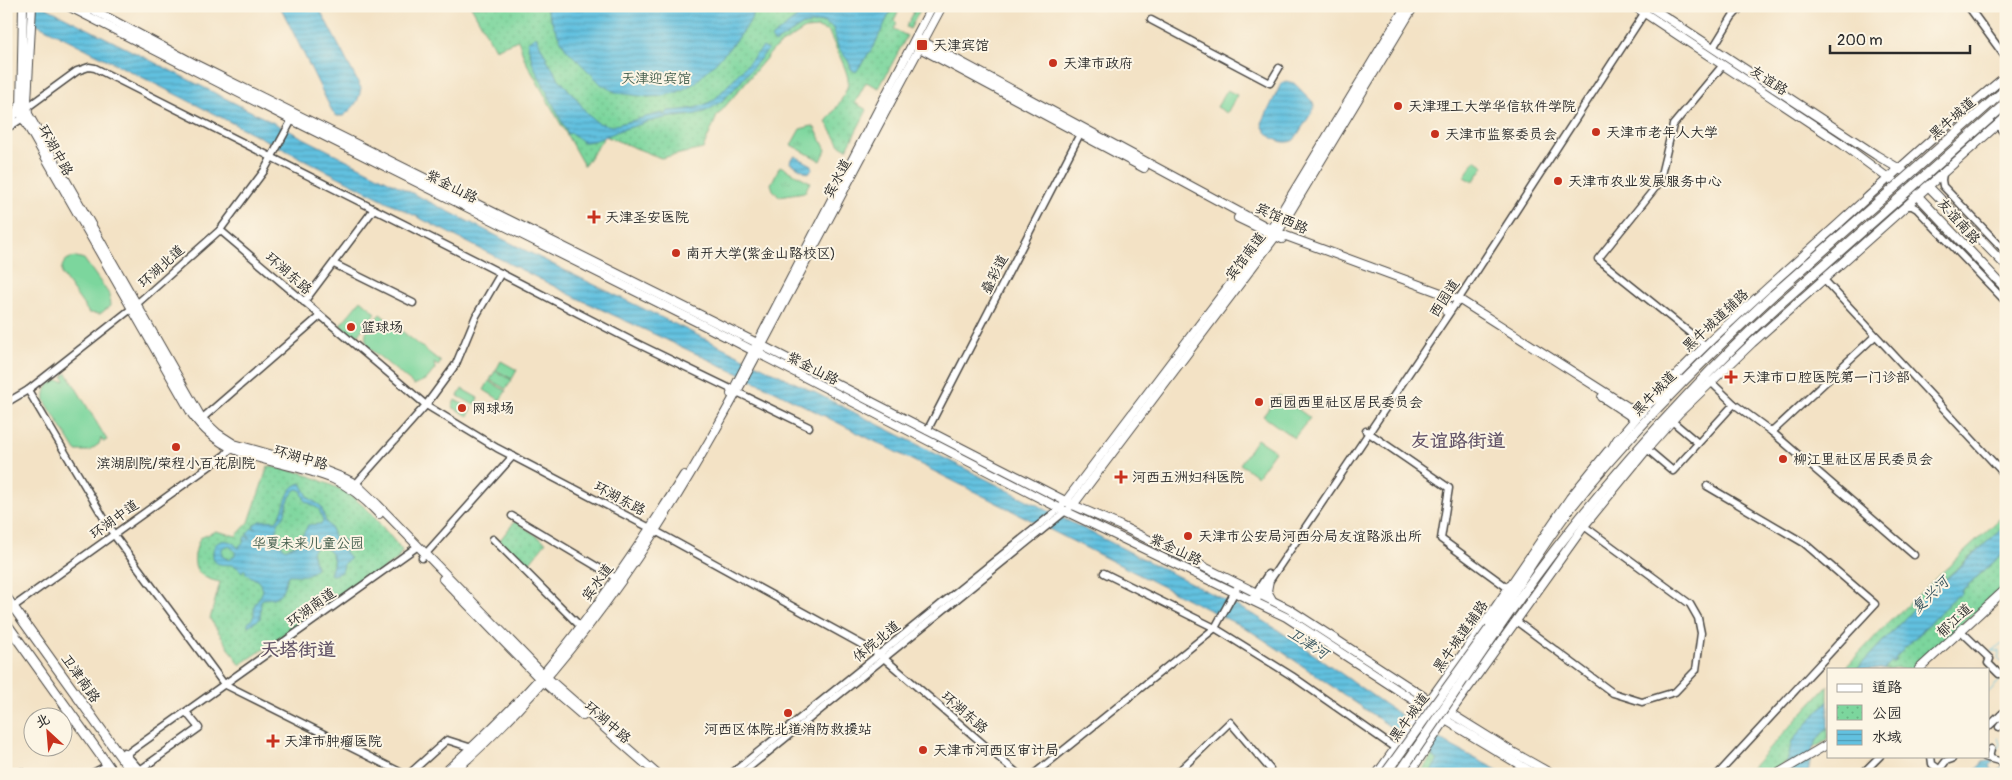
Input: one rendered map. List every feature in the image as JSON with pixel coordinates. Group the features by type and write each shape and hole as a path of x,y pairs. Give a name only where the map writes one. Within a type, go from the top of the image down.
{"highway":[{"name":"黑牛城道","path":"1399,774 1567,513 1589,484 1700,365 1773,295 2006,89"},
{"name":"黑牛城道","path":"1385,774 1578,518 1686,396 1745,334 2006,104"},
{"path":"1653,400 1700,365"},
{"path":"1679,413 1686,396"},
{"path":"1589,484 1618,439"},
{"path":"1622,468 1647,449"},
{"name":"卫津南路","path":"6,598 10,609 112,746 124,756 133,774"},
{"name":"卫津南路","path":"6,623 114,774"}],"main road":[{"path":"20,116 24,6"},
{"path":"20,116 32,6"},
{"name":"紫金山路","path":"68,6 682,315 754,356 1064,510 1258,596 1275,607 1310,621 1411,693 1535,774"},
{"name":"紫金山路","path":"86,6 293,118 760,344 927,431 1070,503 1121,526 1237,587"},
{"name":"宾水道","path":"918,43 932,6"},
{"name":"宾水道","path":"443,774 553,669 609,599 653,530 736,391 918,43 942,6"},
{"name":"宾馆南道","path":"1273,233 1406,6"},
{"name":"宾馆南道","path":"1070,503 1273,233 1414,6"},
{"name":"友谊路","path":"1634,6 1645,9 1713,48 1897,168"},
{"name":"友谊路","path":"1645,9 1723,65 1842,144 1888,178"},
{"name":"宾馆西路","path":"918,43 1273,233 1454,301 1637,417"},
{"name":"黑牛城道辅路","path":"1395,748 1570,498 1637,417 1705,345 1897,168 2006,76"},
{"path":"20,116 21,101"},
{"name":"环湖中路","path":"20,116 200,420 214,439 353,487 543,677 649,774"},
{"path":"1409,774 1448,716 1584,526 1679,413 1710,381 2006,117"},
{"name":"友谊南路","path":"1897,168 1928,186 2006,266"},
{"name":"友谊南路","path":"1888,178 1917,196 2006,289"},
{"path":"1441,295 1447,304 1447,312"},
{"name":"宾水道","path":"451,774 498,730 543,677 653,530"},
{"name":"环湖中路","path":"424,556 532,671 543,677 657,774"},
{"path":"1267,579 1267,591 1275,607"},
{"name":"郁江道","path":"1927,668 2006,589"},
{"name":"郁江道","path":"1920,668 2006,596"},
{"path":"1411,693 1416,706 1415,720"},
{"name":"紫金山路","path":"1427,703 1436,714 1448,716 1552,774"},
{"path":"1436,714 1438,723 1436,734"},
{"path":"1777,774 1827,745"},
{"path":"1377,774 1395,748"},
{"path":"1785,774 1827,750"}],"street":[{"path":"1713,48 1732,17 1742,6"},
{"path":"1968,6 2006,58"},
{"name":"西园道","path":"1258,596 1267,579 1447,312 1645,9"},
{"path":"1151,20 1270,83 1279,68"},
{"path":"1705,345 1598,259 1659,183 1673,125 1723,65"},
{"path":"6,129 77,71 90,67 95,68 273,155 632,341 809,427"},
{"name":"环湖北道","path":"6,403 28,390 134,306 220,230 264,171 293,118"},
{"path":"1997,124 2006,136"},
{"name":"叠彩道","path":"927,431 1082,131"},
{"path":"1943,172 1943,186 2006,252"},
{"path":"1905,206 1918,208 2006,302"},
{"path":"304,302 374,209"},
{"name":"环湖东路","path":"220,230 426,405 513,456 653,530 882,656 1018,774"},
{"path":"1802,256 2006,476"},
{"path":"334,264 413,303"},
{"path":"353,487 426,405 456,364 476,316 501,273"},
{"path":"200,420 320,316"},
{"path":"1772,432 1875,336"},
{"path":"1710,381 1734,404 1772,432 1914,556"},
{"path":"28,390 114,536 224,684 404,774"},
{"path":"1647,449 1673,471 1734,404"},
{"path":"1672,421 1698,443"},
{"path":"1367,432 1449,488 1441,539 1508,588"},
{"name":"环湖中道","path":"10,609 114,536 232,446"},
{"path":"424,556 513,456"},
{"path":"1707,486 1804,543 1875,604 1718,774"},
{"path":"1064,510 1070,503"},
{"name":"体院北道","path":"731,774 1064,510"},
{"path":"512,516 616,578"},
{"path":"1516,621 1613,693 1642,702 1675,692 1696,670 1701,633 1698,618 1690,604 1584,526"},
{"path":"493,538 580,626"},
{"name":"环湖南道","path":"124,756 416,548"},
{"path":"1104,572 1215,628 1292,676 1395,748"},
{"path":"1034,774 1215,628 1237,587"},
{"path":"1962,632 1990,659 1988,663 1999,674 2005,674"},
{"name":"体院北道","path":"741,774 882,656"},
{"path":"124,756 140,770 198,728 186,712"},
{"path":"1990,725 2003,712"},
{"path":"1999,727 2003,722 2003,712"},
{"path":"1176,774 1230,722 1270,769"},
{"path":"410,774 447,740 472,748"},
{"path":"1991,749 1990,758 2006,766"},
{"path":"1864,774 1863,772 1878,758"},
{"path":"1930,758 1932,764 1939,772 1946,761 1952,759"},
{"path":"91,774 108,765"}],"green space":[{"name":"天津迎宾馆","path":"471,6 901,6 894,20 897,23 894,29 907,36 879,88 866,82 855,103 867,110 847,149 840,145 826,122 839,104 848,84 848,79 829,32 818,28 805,29 774,49 717,116 703,149 661,158 605,136 584,166 525,60 518,40 495,49"},
{"path":"904,6 922,6 910,29 906,27 914,12"},
{"path":"1227,90 1237,95 1227,113 1217,107"},
{"path":"812,126 815,128 826,150 821,161 791,145 800,129"},
{"path":"1475,160 1484,166 1473,182 1464,177"},
{"path":"780,166 810,182 805,192 779,196 773,190 771,184"},
{"path":"70,258 84,259 109,294 110,306 100,314 89,313 62,275 63,264"},
{"path":"361,300 376,313 355,338 340,325"},
{"path":"380,314 441,362 438,366 434,363 435,369 427,379 414,385 369,348 366,335 371,326 380,322 376,318"},
{"path":"501,361 517,370 512,379 496,370"},
{"path":"495,371 512,380 506,389 490,380"},
{"path":"67,373 107,440 103,442 101,438 99,444 89,451 76,451 45,401 45,392 49,385 60,380 65,381 63,376"},
{"path":"489,381 506,391 500,400 484,390"},
{"name":"网球场","path":"462,389 478,398 474,405 458,396"},
{"path":"1279,395 1310,418 1294,438 1263,416"},
{"name":"网球场","path":"455,400 472,409 468,416 452,407"},
{"path":"1257,439 1275,451 1257,476 1240,464"},
{"name":"华夏未来儿童公园","path":"268,466 303,473 347,492 369,511 402,550 398,559 240,665 210,619 220,582 211,580 199,572 196,567 195,554 200,538 216,531 236,536 249,522"},
{"path":"2006,513 2006,525 1925,597 1858,668 1845,668 1889,622"},
{"path":"515,521 546,542 527,566 500,540"},
{"path":"2006,551 2006,585 1914,668 1885,668 1893,660 1894,662 1896,660 1895,658 1957,595"},
{"path":"1827,686 1827,701 1792,741 1788,760 1770,774 1746,774"},
{"path":"1827,728 1827,741 1812,749 1815,742"},
{"path":"1432,756 1439,760 1429,774 1419,774"}],"water":[{"path":"36,6 43,6 566,271 812,391 1256,616 1414,724 1505,774 1429,774 1438,760 1249,630 765,386 579,299 35,23"},
{"path":"280,6 318,6 361,88 355,104 343,116 337,116 333,113"},
{"path":"545,6 757,6 749,23 727,51 695,83 678,92 649,97 617,93 602,85 566,49"},
{"path":"837,6 893,6 875,44 856,72 851,69 849,62 838,47 833,28 823,22 803,25 775,43 771,38 804,12"},
{"path":"536,36 559,79 588,115 598,123 612,126 661,113 665,115 668,111 705,105 716,98 763,47 768,50 728,95 709,110 697,114 655,120 596,140 581,142 571,133 568,134 533,64 527,42"},
{"path":"1286,81 1294,83 1314,103 1314,109 1294,140 1290,142 1280,141 1270,136 1263,128 1262,123 1281,84"},
{"path":"795,156 812,165 812,170 808,173 790,163 791,159"},
{"path":"301,483 309,498 321,506 326,522 331,528 334,537 347,542 348,547 344,550 350,559 344,563 341,572 332,575 330,574 333,565 332,556 325,546 317,546 312,551 316,567 313,571 307,575 288,575 283,589 277,597 261,600 260,619 248,626 254,615 255,604 263,589 258,581 245,573 244,569 242,572 233,565 216,563 213,557 214,548 219,542 227,541 240,548 239,546 243,543 245,536 251,538 246,534 252,528 256,529 253,526 255,524 263,520 276,521 288,494 295,486","holes":["297,489 301,490 305,501 319,509 323,521 321,524 308,525 298,544 285,549 278,537 277,526 284,515 290,497","225,546 229,546 235,551 235,555 229,560 222,556 222,549"]},
{"name":"复兴河","path":"2006,525 2006,551 1961,591 1962,593 1959,596 1957,595 1895,658 1894,662 1892,661 1885,668 1858,668 1924,596 1926,597"},
{"path":"1827,701 1827,728 1813,748 1808,774 1784,774 1792,741"},
{"path":"1994,760 1990,766 1992,770 1996,771 2003,766 2005,769 1998,774 1972,774 1983,762"}],"waterway":[{"path":"2006,642 1991,651 2000,651 1998,658 2006,666"},
{"path":"1990,691 2003,677"},
{"path":"1993,757 2000,744 1998,738"},
{"path":"1928,758 1929,763"}],"place":[{"name":"天津宾馆","path":"922,45"},
{"name":"天津市政府","path":"1053,63"},
{"name":"天津理工大学华信软件学院","path":"1398,106"},
{"name":"天津市老年人大学","path":"1596,132"},
{"name":"天津市监察委员会","path":"1435,134"},
{"name":"天津市农业发展服务中心","path":"1558,181"},
{"name":"天津圣安医院","path":"594,217"},
{"name":"南开大学(紫金山路校区)","path":"676,253"},
{"name":"篮球场","path":"351,327"},
{"name":"天津市口腔医院第一门诊部","path":"1731,377"},
{"name":"西园西里社区居民委员会","path":"1259,402"},
{"name":"网球场","path":"462,408"},
{"name":"滨湖剧院/荣程小百花剧院","path":"176,447"},
{"name":"柳江里社区居民委员会","path":"1783,459"},
{"name":"河西五洲妇科医院","path":"1121,477"},
{"name":"天津市公安局河西分局友谊路派出所","path":"1188,536"},
{"name":"河西区体院北道消防救援站","path":"788,713"},
{"name":"天津市肿瘤医院","path":"273,741"},
{"name":"天津市河西区审计局","path":"923,750"}],"district":[{"name":"友谊路街道","path":"1458,440"},
{"name":"天塔街道","path":"298,649"}],"water label":[{"name":"卫津河","path":"1308,643"}]}
